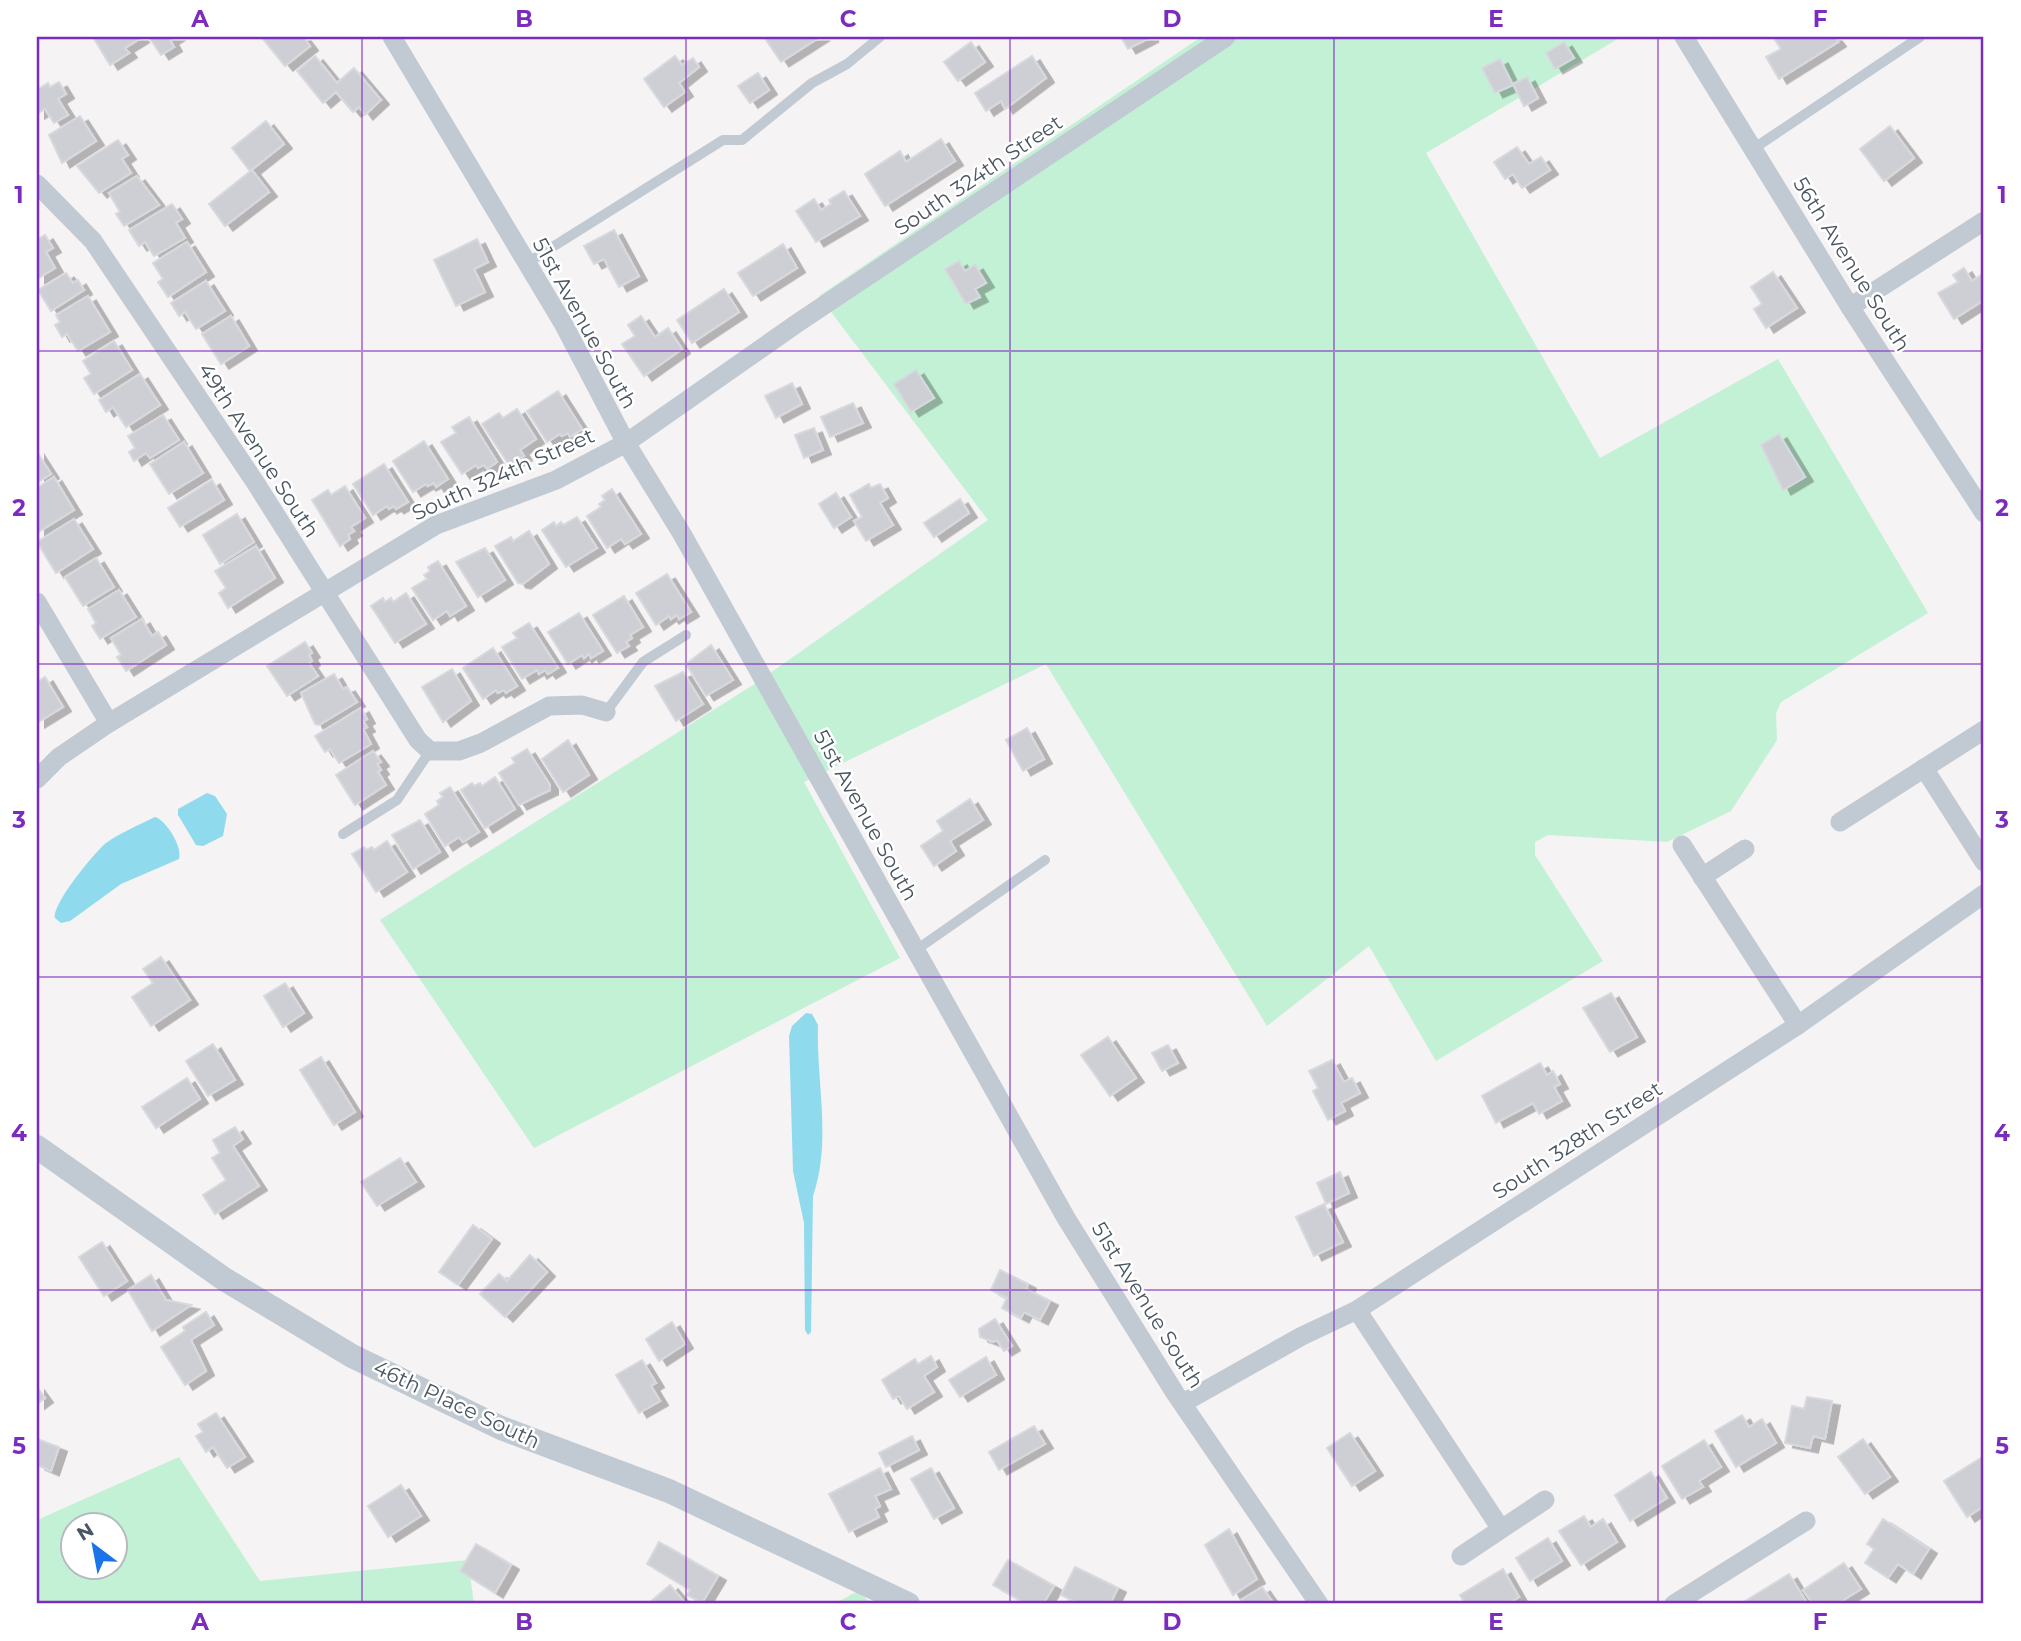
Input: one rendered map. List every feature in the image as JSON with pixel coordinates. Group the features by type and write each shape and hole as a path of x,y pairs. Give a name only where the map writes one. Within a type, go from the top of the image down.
{"street":[{"name":"51st Avenue South","path":"392,37 564,325 626,443 682,534 1066,1218 1182,1403 1319,1604"},
{"name":"South 324th Street","path":"37,779 59,757 109,723 436,525 556,480 626,443 799,322 1226,37"},
{"name":"56th Avenue South","path":"1685,37 1850,307 1984,513"},
{"name":"49th Avenue South","path":"37,184 93,241 418,740 430,751"},
{"path":"1850,307 1984,220"},
{"path":"37,602 109,723"},
{"path":"430,751 459,751 481,743 549,706 582,705 606,712"},
{"path":"1840,822 1984,730"},
{"path":"1924,768 1984,862"},
{"path":"1682,845 1798,1025"},
{"path":"1702,877 1745,849"},
{"name":"South 328th Street","path":"1182,1403 1302,1336 1357,1310 1798,1025 1984,894"},
{"name":"46th Place South","path":"37,1147 221,1276 352,1356 501,1428 669,1491 908,1604"},
{"path":"1357,1310 1501,1529"},
{"path":"1461,1556 1545,1500"},
{"path":"1674,1604 1806,1521"}],"lane":[{"path":"527,263 723,140 742,141 812,83 847,64 880,37"},
{"path":"1753,149 1920,37"},
{"path":"606,712 643,662 686,635"},
{"path":"343,834 397,800 430,751"},
{"path":"916,950 1045,860"}],"green space":[{"path":"1201,37 1621,37 1426,153 1600,458 1778,359 1928,613 1781,702 1776,713 1777,740 1731,811 1667,842 1548,835 1535,842 1535,855 1603,961 1436,1061 1369,946 1267,1026 1046,664 804,782 900,958 534,1148 380,920 753,685 988,520 819,296"},
{"path":"179,1457 260,1581 468,1560 474,1604 37,1604 37,1520"},
{"path":"858,1591 872,1604 834,1604"}],"water":[{"path":"207,793 215,796 227,814 223,836 203,846 196,845 178,815 178,809"},
{"path":"155,817 164,823 173,835 180,854 179,859 121,884 70,921 61,923 55,918 67,891 100,849 117,836"},
{"path":"806,1013 812,1014 818,1025 822,1111 822,1154 813,1196 811,1332 808,1335 805,1330 804,1223 793,1171 789,1036 792,1026"}],"building":[{"path":"93,37 141,38 125,48 129,53 110,65"},
{"path":"149,37 175,37 170,40 174,47 161,55"},
{"path":"303,37 310,46 285,66 263,39"},
{"path":"764,37 820,37 781,62"},
{"path":"1121,37 1151,37 1128,49"},
{"path":"1780,37 1834,37 1838,42 1779,79 1766,57 1781,49 1775,40"},
{"path":"971,42 985,62 958,81 944,62"},
{"path":"1564,42 1574,58 1555,69 1546,53"},
{"path":"315,56 337,83 354,68 381,100 365,115 359,107 353,112 336,92 323,103 297,71"},
{"path":"675,56 682,65 693,58 699,67 679,83 685,92 664,107 644,79"},
{"path":"1032,56 1046,78 1005,109 1001,101 986,111 975,93"},
{"path":"1500,59 1513,85 1495,93 1482,68"},
{"path":"758,73 769,90 750,103 738,86"},
{"path":"1527,77 1538,98 1524,106 1513,84"},
{"path":"59,82 66,94 58,99 68,115 54,123 45,109 37,114 37,90 48,83 50,87"},
{"path":"80,116 96,141 62,163 49,135"},
{"path":"266,121 284,144 250,171 232,148"},
{"path":"1890,126 1914,158 1884,181 1860,149"},
{"path":"941,139 955,161 885,206 865,174 900,151 906,162"},
{"path":"118,140 128,155 122,159 131,173 99,193 77,166"},
{"path":"1517,147 1529,164 1541,157 1550,170 1522,188 1513,174 1505,179 1494,162"},
{"path":"252,170 269,192 225,226 209,204"},
{"path":"137,176 159,205 124,226 116,214 120,212 109,193"},
{"path":"844,191 860,216 816,242 796,211 814,199 821,210 831,204 829,200"},
{"path":"172,204 182,219 176,223 185,238 154,256 145,242 139,246 129,230"},
{"path":"614,230 639,276 619,287 604,259 594,264 584,246"},
{"path":"45,235 53,248 46,252 55,268 37,279 37,240"},
{"path":"477,239 488,262 474,269 485,292 456,306 434,260"},
{"path":"187,242 206,272 168,297 158,282 163,279 153,263"},
{"path":"783,244 797,268 753,296 738,273"},
{"path":"959,261 965,271 975,265 986,283 975,289 980,297 966,304 945,269"},
{"path":"1964,268 1972,281 1984,273 1984,300 1954,319 1938,293 1958,282 1953,275"},
{"path":"1773,272 1797,308 1766,328 1754,309 1762,304 1751,287"},
{"path":"66,273 73,283 78,280 84,290 51,311 38,290"},
{"path":"206,281 225,311 196,329 185,312 179,316 171,303"},
{"path":"724,289 739,312 692,343 677,320"},
{"path":"88,296 110,332 78,351 67,334 62,337 55,325 60,322 56,315"},
{"path":"231,316 249,346 221,364 202,334"},
{"path":"641,316 655,337 668,328 682,349 644,376 622,344 635,336 628,325"},
{"path":"114,341 132,370 94,394 84,378 91,374 83,361"},
{"path":"916,370 934,398 911,412 894,384"},
{"path":"140,374 160,405 126,427 113,407 106,412 99,400"},
{"path":"792,383 802,404 776,418 765,396"},
{"path":"558,391 582,429 570,437 568,433 562,436 560,434 547,442 527,411"},
{"path":"853,403 863,423 830,437 821,417"},
{"path":"517,409 536,439 520,450 524,456 509,465 482,424 499,413 503,418"},
{"path":"163,415 179,440 150,458 146,453 134,461 129,452 135,448 128,436"},
{"path":"469,417 497,462 487,469 484,465 478,468 476,465 462,474 441,442 456,433 452,427"},
{"path":"814,428 823,450 804,458 795,435"},
{"path":"1779,434 1805,477 1783,490 1761,445"},
{"path":"424,441 448,479 436,487 434,483 428,486 426,484 413,492 393,461"},
{"path":"184,442 203,473 169,494 150,464"},
{"path":"37,452 51,474 37,483"},
{"path":"384,464 408,502 396,509 394,506 389,509 387,506 373,515 353,484"},
{"path":"54,477 74,510 37,533 37,488"},
{"path":"212,480 224,500 180,527 168,508"},
{"path":"869,484 871,488 880,484 888,498 880,503 893,525 866,541 854,521 862,517 850,495"},
{"path":"345,486 365,518 351,527 354,531 348,535 350,539 340,546 312,500 328,490 331,495"},
{"path":"612,489 641,534 625,544 621,539 607,548 587,516 601,507 599,504 605,500 602,496"},
{"path":"836,493 851,517 834,528 819,504"},
{"path":"960,499 969,513 934,537 924,523"},
{"path":"237,514 254,542 220,564 203,535"},
{"path":"577,517 597,548 566,567 542,530 554,522 556,526 561,522 563,525"},
{"path":"74,519 93,549 56,573 37,542"},
{"path":"529,531 549,564 523,584 518,583 495,546 511,537 513,541"},
{"path":"256,546 275,578 228,608 219,593 226,588 215,571"},
{"path":"485,548 505,580 478,597 456,562"},
{"path":"96,558 114,587 83,606 65,577"},
{"path":"438,561 466,606 450,616 447,611 433,620 412,588 427,579 424,575 430,571 428,567"},
{"path":"667,574 691,612 679,619 677,615 671,619 669,616 656,625 636,593"},
{"path":"119,590 136,617 100,639 92,626 96,623 88,609"},
{"path":"406,593 426,624 395,643 371,606 383,598 385,602 391,598 393,602"},
{"path":"624,596 643,627 630,635 632,638 626,642 629,646 617,653 593,615"},
{"path":"579,613 603,651 591,658 589,654 584,658 582,655 568,664 548,632"},
{"path":"142,619 152,636 158,632 166,645 126,671 117,657 121,655 111,638"},
{"path":"529,623 558,668 548,674 545,670 539,674 537,670 522,679 502,647 517,638 513,633"},
{"path":"305,642 312,653 309,655 312,661 309,663 318,676 287,696 267,666"},
{"path":"711,645 733,680 706,696 686,664"},
{"path":"493,648 517,686 506,693 504,690 498,693 496,690 483,699 463,668"},
{"path":"452,669 471,701 443,722 422,687"},
{"path":"683,672 703,704 676,721 655,686"},
{"path":"334,674 343,689 347,687 357,702 319,725 315,724 301,693"},
{"path":"45,677 63,707 37,723 37,682"},
{"path":"361,708 367,719 363,721 367,727 363,729 371,744 339,763 330,749 325,752 315,736"},
{"path":"1027,728 1044,759 1023,771 1006,740"},
{"path":"568,740 589,775 563,792 542,759"},
{"path":"527,749 550,785 550,790 519,805 499,773 515,763 512,758"},
{"path":"373,751 381,762 377,764 381,770 378,772 386,785 355,805 336,775"},
{"path":"495,777 515,809 485,828 461,790 472,783 474,786 480,783 482,786"},
{"path":"450,787 479,832 463,842 459,837 445,846 425,814 439,805 437,801 443,797 440,793"},
{"path":"970,799 983,820 950,841 956,851 934,866 921,846 943,831 937,821"},
{"path":"420,820 440,852 413,869 392,835"},
{"path":"387,841 407,872 376,892 352,854 364,847 366,850 372,847 374,850"},
{"path":"161,957 190,1000 151,1026 132,997 153,983 143,969"},
{"path":"285,983 304,1013 283,1027 264,996"},
{"path":"1611,993 1637,1037 1610,1052 1583,1008"},
{"path":"1108,1037 1136,1078 1110,1096 1081,1055"},
{"path":"213,1044 235,1080 208,1096 186,1061"},
{"path":"1168,1045 1178,1063 1162,1071 1152,1053"},
{"path":"321,1057 355,1112 334,1125 300,1070"},
{"path":"1332,1060 1344,1082 1352,1078 1360,1093 1341,1103 1345,1111 1328,1120 1313,1091 1318,1088 1309,1071"},
{"path":"1540,1063 1547,1075 1553,1071 1560,1084 1554,1087 1562,1101 1539,1114 1533,1103 1496,1123 1482,1096"},
{"path":"187,1078 200,1099 156,1128 142,1107"},
{"path":"235,1127 243,1139 233,1146 259,1186 215,1214 203,1195 226,1180 212,1158 220,1153 213,1140"},
{"path":"400,1158 416,1182 377,1206 361,1182"},
{"path":"1340,1172 1349,1193 1326,1204 1317,1183"},
{"path":"1324,1204 1343,1242 1314,1256 1296,1217"},
{"path":"473,1225 492,1239 458,1285 439,1272"},
{"path":"102,1242 127,1281 104,1296 79,1257"},
{"path":"530,1255 547,1272 505,1317 480,1294 499,1274 507,1281"},
{"path":"1000,1270 1028,1284 1026,1289 1050,1301 1040,1320 1024,1312 1021,1318 1002,1308 1007,1298 991,1290"},
{"path":"151,1275 166,1300 191,1305 152,1331 128,1290"},
{"path":"206,1312 214,1325 191,1340 206,1371 185,1385 161,1347 185,1331 183,1327"},
{"path":"995,1319 1012,1346 1004,1351 997,1340 993,1342 980,1337 979,1329"},
{"path":"672,1322 685,1344 659,1361 646,1339"},
{"path":"931,1356 937,1367 924,1376 934,1392 907,1409 899,1396 893,1399 882,1380 915,1359 918,1364"},
{"path":"986,1357 996,1375 960,1397 949,1380"},
{"path":"642,1360 656,1383 651,1386 660,1401 639,1413 616,1375"},
{"path":"37,1387 45,1398 37,1404"},
{"path":"1807,1397 1832,1401 1825,1439 1813,1436 1810,1448 1785,1443 1792,1406 1804,1409"},
{"path":"216,1413 245,1457 227,1468 213,1447 206,1452 196,1436 203,1432 198,1424"},
{"path":"1742,1415 1749,1427 1762,1419 1776,1443 1736,1467 1715,1431"},
{"path":"1034,1426 1045,1444 999,1470 989,1452"},
{"path":"1350,1433 1375,1471 1352,1486 1327,1448"},
{"path":"912,1436 919,1450 886,1467 879,1453"},
{"path":"37,1439 59,1447 51,1471 37,1465"},
{"path":"1863,1439 1890,1477 1865,1494 1838,1457"},
{"path":"1704,1440 1721,1467 1699,1481 1703,1487 1682,1499 1662,1466"},
{"path":"1984,1456 1984,1506 1967,1517 1944,1481"},
{"path":"880,1468 891,1489 875,1496 880,1506 875,1509 879,1517 849,1532 829,1494"},
{"path":"931,1468 954,1508 934,1519 911,1479"},
{"path":"1651,1472 1667,1498 1630,1521 1615,1495"},
{"path":"401,1485 421,1516 388,1537 368,1506"},
{"path":"1584,1516 1591,1527 1603,1519 1617,1542 1581,1565 1559,1531"},
{"path":"1883,1519 1929,1549 1913,1574 1898,1564 1888,1578 1865,1563 1874,1549 1867,1544"},
{"path":"1229,1529 1257,1579 1233,1595 1205,1545"},
{"path":"1548,1538 1562,1561 1530,1581 1516,1558"},
{"path":"659,1542 718,1576 702,1603 687,1595 690,1590 647,1564"},
{"path":"476,1544 511,1565 495,1593 460,1571"},
{"path":"1008,1560 1054,1586 1043,1604 1026,1604 993,1585"},
{"path":"1844,1563 1861,1589 1837,1604 1813,1604 1803,1590"},
{"path":"1075,1567 1118,1588 1110,1604 1080,1604 1061,1595"},
{"path":"1503,1569 1519,1597 1507,1604 1465,1604 1460,1595"},
{"path":"1789,1574 1807,1603 1742,1604 1742,1603"},
{"path":"670,1585 686,1604 648,1604"},
{"path":"1262,1587 1274,1604 1244,1604 1241,1600"}]}
